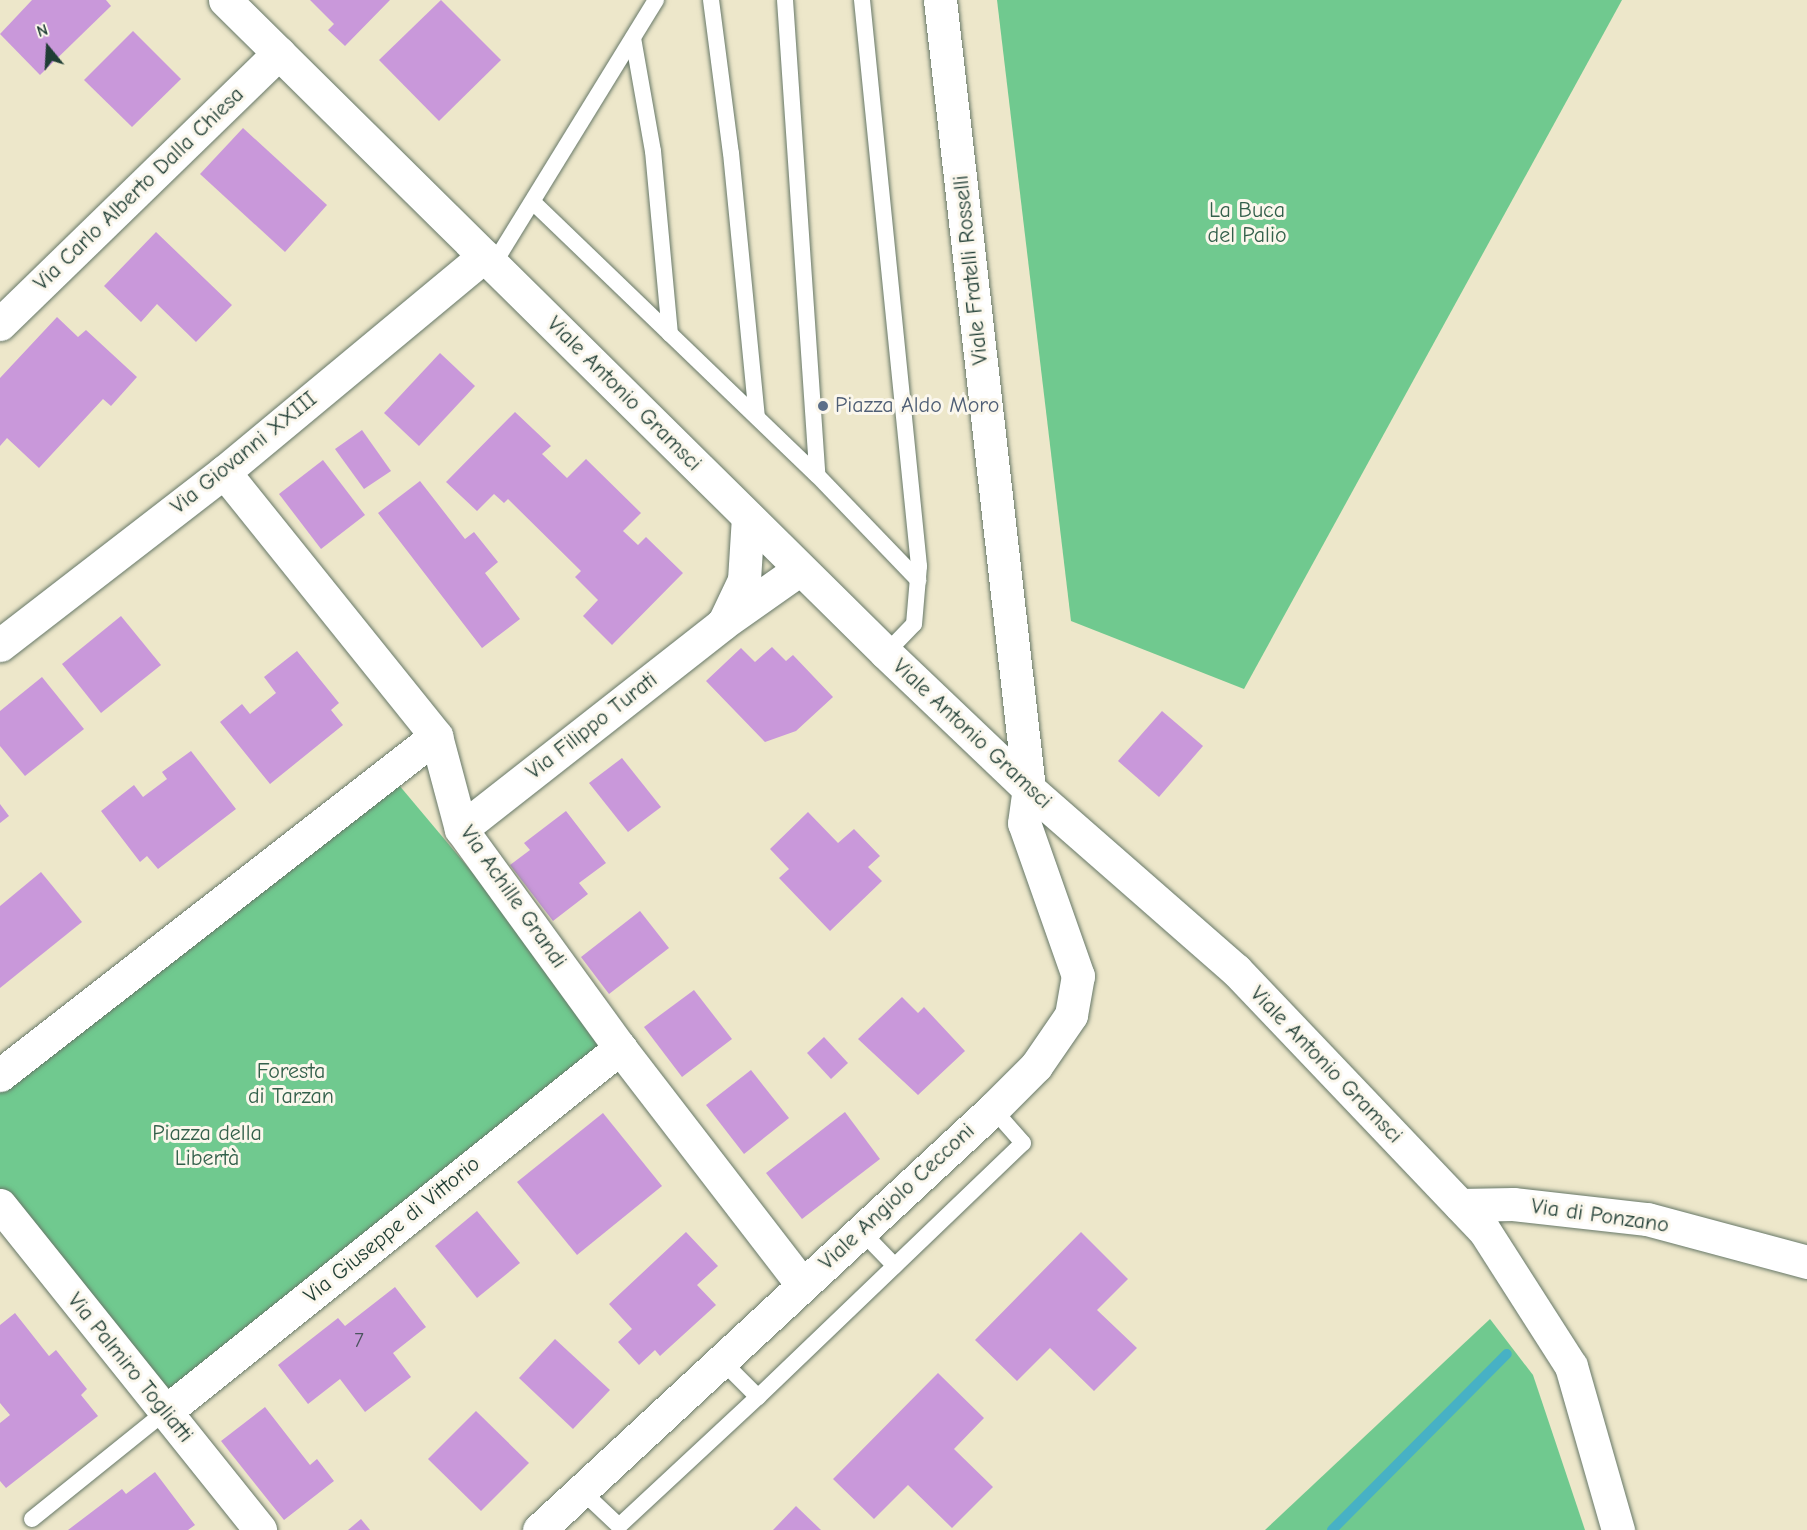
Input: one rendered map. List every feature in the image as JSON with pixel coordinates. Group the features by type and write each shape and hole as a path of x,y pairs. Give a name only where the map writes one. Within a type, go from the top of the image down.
{"street":[{"name":"Viale Antonio Gramsci","path":"225,0 886,652 1029,789 1236,970 1484,1230 1571,1366 1618,1530"},
{"name":"Viale Fratelli Rosselli","path":"940,0 1029,789"},
{"name":"Via Carlo Alberto Dalla Chiesa","path":"0,324 279,53"},
{"name":"Via Giovanni XXIII","path":"0,645 224,472 489,260"},
{"name":"Via Achille Grandi","path":"224,472 436,736 461,829 620,1048 802,1284"},
{"name":"Via Filippo Turati","path":"722,624 744,580 748,517"},
{"name":"Via Filippo Turati","path":"461,829 722,624 800,569"},
{"path":"0,1075 436,736"},
{"name":"Viale Angiolo Cecconi","path":"539,1530 993,1109 1036,1066 1071,1015 1078,976 1023,823 1029,789"},
{"name":"Via Giuseppe di Vittorio","path":"165,1412 620,1048"},
{"name":"Via di Ponzano","path":"1460,1205 1513,1204 1647,1219 1807,1262"},
{"name":"Via Palmiro Togliatti","path":"0,1205 261,1530"}],"lane":[{"path":"489,260 533,202 656,0"},
{"path":"711,0 732,153 757,417"},
{"path":"785,0 817,475"},
{"path":"862,0 918,580 914,624 886,652"},
{"path":"633,38 653,151 670,334"},
{"path":"533,202 817,475 918,580"},
{"path":"582,1491 619,1526 758,1398 1023,1143 993,1109"},
{"path":"862,1232 895,1266"},
{"path":"722,1361 758,1398"},
{"path":"32,1519 165,1412"}],"green space":[{"name":"La Buca del Palio","path":"997,0 1622,0 1244,689 1071,621"},
{"name":"Foresta di Tarzan","path":"388,772 620,1048 165,1412 0,1205 0,1075"},
{"path":"1490,1319 1533,1375 1585,1530 1265,1530"}],"building":[{"path":"32,0 106,0 111,6 40,75 0,34"},
{"path":"310,0 390,0 345,46 328,30 334,24"},
{"path":"441,0 501,60 439,121 379,60"},
{"path":"133,31 181,79 132,127 84,80"},
{"path":"243,128 327,205 285,252 200,174"},
{"path":"156,232 232,305 196,342 157,304 141,322 104,286"},
{"path":"57,317 78,337 86,330 137,377 111,406 103,399 39,468 7,438 0,446 0,378"},
{"path":"440,353 475,386 419,446 384,413"},
{"path":"515,412 551,446 542,454 567,478 586,459 641,513 623,531 638,545 646,537 683,573 612,645 583,616 598,600 575,577 581,571 508,499 504,503 494,494 477,511 446,482"},
{"path":"362,430 391,471 364,489 335,449"},
{"path":"323,460 365,515 321,549 279,494"},
{"path":"420,481 465,539 474,532 498,562 485,573 520,619 482,648 378,513"},
{"path":"121,616 161,665 101,713 62,664"},
{"path":"772,647 786,661 793,655 833,697 796,731 765,742 706,681 741,648 755,662"},
{"path":"297,651 339,703 331,710 343,725 270,784 220,722 242,704 250,714 276,693 264,677"},
{"path":"42,677 84,729 25,776 0,746 0,711"},
{"path":"1162,711 1203,746 1159,797 1118,761"},
{"path":"191,751 236,809 158,869 147,856 140,862 101,811 134,785 143,797 167,779 162,772"},
{"path":"622,758 661,807 628,832 589,783"},
{"path":"0,804 9,816 0,823"},
{"path":"566,811 606,863 579,883 588,894 553,921 510,865 530,850 524,843"},
{"path":"808,812 838,843 854,829 880,856 868,867 882,881 830,931 779,878 789,869 770,849"},
{"path":"41,872 82,922 0,988 0,906"},
{"path":"640,911 669,948 609,994 581,957"},
{"path":"694,990 732,1039 682,1077 644,1027"},
{"path":"902,997 918,1013 924,1007 965,1051 918,1095 858,1039"},
{"path":"824,1037 848,1063 831,1079 807,1053"},
{"path":"751,1070 789,1118 744,1154 706,1105"},
{"path":"845,1112 880,1159 802,1219 766,1173"},
{"path":"603,1113 662,1186 577,1255 517,1182"},
{"path":"477,1211 520,1263 477,1298 435,1246"},
{"path":"686,1232 718,1266 697,1285 716,1305 660,1356 655,1350 639,1365 618,1342 632,1329 609,1304"},
{"path":"1081,1232 1128,1279 1097,1310 1137,1348 1094,1391 1050,1348 1017,1381 975,1340"},
{"path":"395,1287 426,1327 393,1353 411,1377 365,1412 340,1379 308,1404 278,1365 338,1318 345,1326"},
{"path":"15,1313 49,1356 56,1350 87,1389 81,1395 98,1416 6,1488 0,1481 0,1423 10,1415 0,1403 0,1325"},
{"path":"555,1339 610,1390 573,1429 519,1378"},
{"path":"938,1373 984,1418 954,1449 993,1487 952,1528 908,1485 874,1519 833,1479"},
{"path":"265,1407 310,1465 317,1459 334,1481 284,1520 221,1441"},
{"path":"476,1411 529,1463 481,1511 428,1459"},
{"path":"155,1472 195,1525 188,1530 68,1530 122,1489 126,1494"},
{"path":"796,1506 821,1530 773,1530"},
{"path":"361,1519 370,1530 348,1530"}],"waterway":[{"path":"1332,1530 1507,1354"}],"place":[{"name":"Piazza Aldo Moro","path":"823,406"}],"park label":[{"name":"Piazza della Libertà","path":"207,1146"}]}
